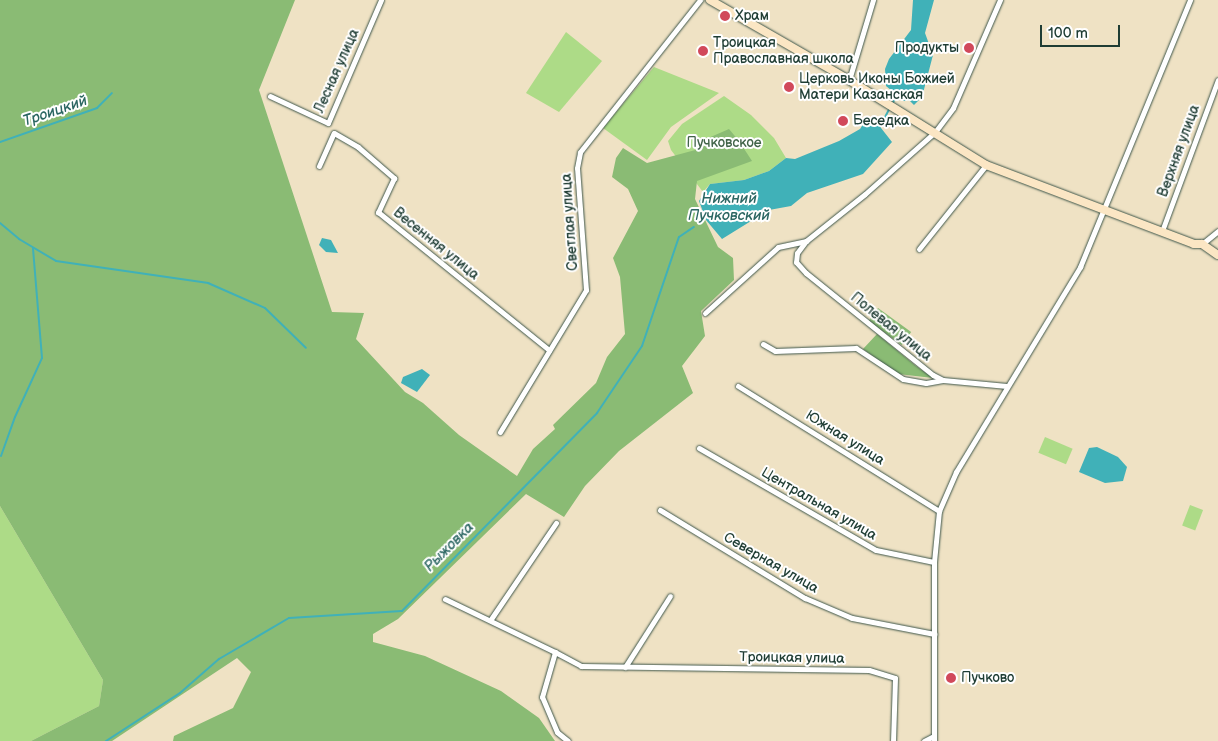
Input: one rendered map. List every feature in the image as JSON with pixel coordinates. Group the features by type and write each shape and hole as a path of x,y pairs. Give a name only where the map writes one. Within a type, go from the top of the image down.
{"street":[{"name":"Лесная улица","path":"270,96 328,123 381,0"},
{"name":"Светлая улица","path":"500,432 586,290 577,168 580,152 700,0"},
{"path":"710,0 849,80 986,165 1194,244 1210,242 1218,231"},
{"path":"849,80 873,0"},
{"path":"706,313 778,247 806,241 865,194 934,132 953,108 1000,0"},
{"path":"924,741 934,738 934,562 939,511 956,472 1080,267 1106,209 1190,0"},
{"name":"Верхняя улица","path":"1162,231 1218,80"},
{"name":"Весенняя улица","path":"319,166 334,133 358,147 394,178 378,212 549,350"},
{"path":"919,249 986,165"},
{"name":"Полевая улица","path":"806,241 798,253 796,262 806,273 943,380"},
{"path":"1202,244 1218,255"},
{"path":"763,344 775,351 856,348 902,379 926,383 943,380 1007,386"},
{"name":"Южная улица","path":"738,386 939,511"},
{"name":"Центральная улица","path":"699,448 876,550 934,562"},
{"name":"Северная улица","path":"660,510 805,598 852,618 934,634"},
{"path":"491,619 556,522"},
{"path":"625,667 670,596"},
{"name":"Троицкая улица","path":"445,599 491,619 581,666 869,670 895,678 894,741"},
{"path":"555,652 542,697 557,732 568,741"}],"green space":[{"path":"0,0 295,0 259,90 332,312 364,313 356,339 405,392 423,403 459,435 517,476 533,449 555,429 553,425 596,383 607,357 625,334 620,277 613,258 638,211 628,189 612,177 616,158 623,148 647,163 699,149 706,139 729,129 739,141 752,161 697,181 695,199 718,247 733,258 734,280 701,311 705,336 682,366 693,393 619,451 585,486 564,517 526,494 398,619 373,634 373,642 425,656 501,691 539,718 555,741 173,741 174,736 233,708 251,672 237,658 112,741 31,741 99,706 103,680 0,506"},
{"path":"566,32 602,61 559,112 526,93"},
{"path":"654,67 719,93 671,127 647,160 603,128"},
{"name":"Пучковское","path":"724,96 751,115 774,138 786,158 769,171 744,180 710,184 703,192 671,150 668,141 682,124"},
{"path":"878,308 911,332 902,345 869,321"},
{"path":"877,334 933,378 898,374 863,349"},
{"path":"1045,437 1073,449 1066,464 1038,453"},
{"path":"1190,505 1203,510 1195,531 1182,526"},
{"path":"0,506 103,680 99,706 31,741 0,741"}],"water":[{"path":"913,0 934,0 925,33 933,55 922,97 914,105 909,100 904,101 886,86 885,69 889,59 911,30"},
{"name":"Нижний Пучковский","path":"867,118 874,119 892,142 863,174 807,193 791,206 769,210 722,239 706,220 699,201 710,184 744,180 769,171 786,158 795,159 839,141 860,129"},
{"path":"322,238 331,240 338,253 326,252 319,245"},
{"path":"422,369 430,375 417,392 401,383 403,377"},
{"path":"1097,447 1118,457 1127,467 1123,481 1105,483 1079,472 1089,448"}],"waterway":[{"path":"892,105 898,91"},
{"name":"Троицкий","path":"0,142 97,108 112,93"},
{"path":"880,127 889,109"},
{"path":"0,223 19,239 56,261 208,283 265,308 306,348"},
{"name":"Рыжовка","path":"106,741 180,693 219,659 289,618 402,611 597,413 642,346 679,237 694,227"},
{"path":"1,456 15,417 42,358 33,248"}],"place":[{"name":"Храм","path":"725,16"},
{"name":"Продукты","path":"969,48"},
{"name":"Троицкая Православная школа","path":"703,51"},
{"name":"Церковь Иконы Божией Матери Казанская","path":"789,87"},
{"name":"Беседка","path":"843,121"},
{"name":"Пучково","path":"951,678"}]}
